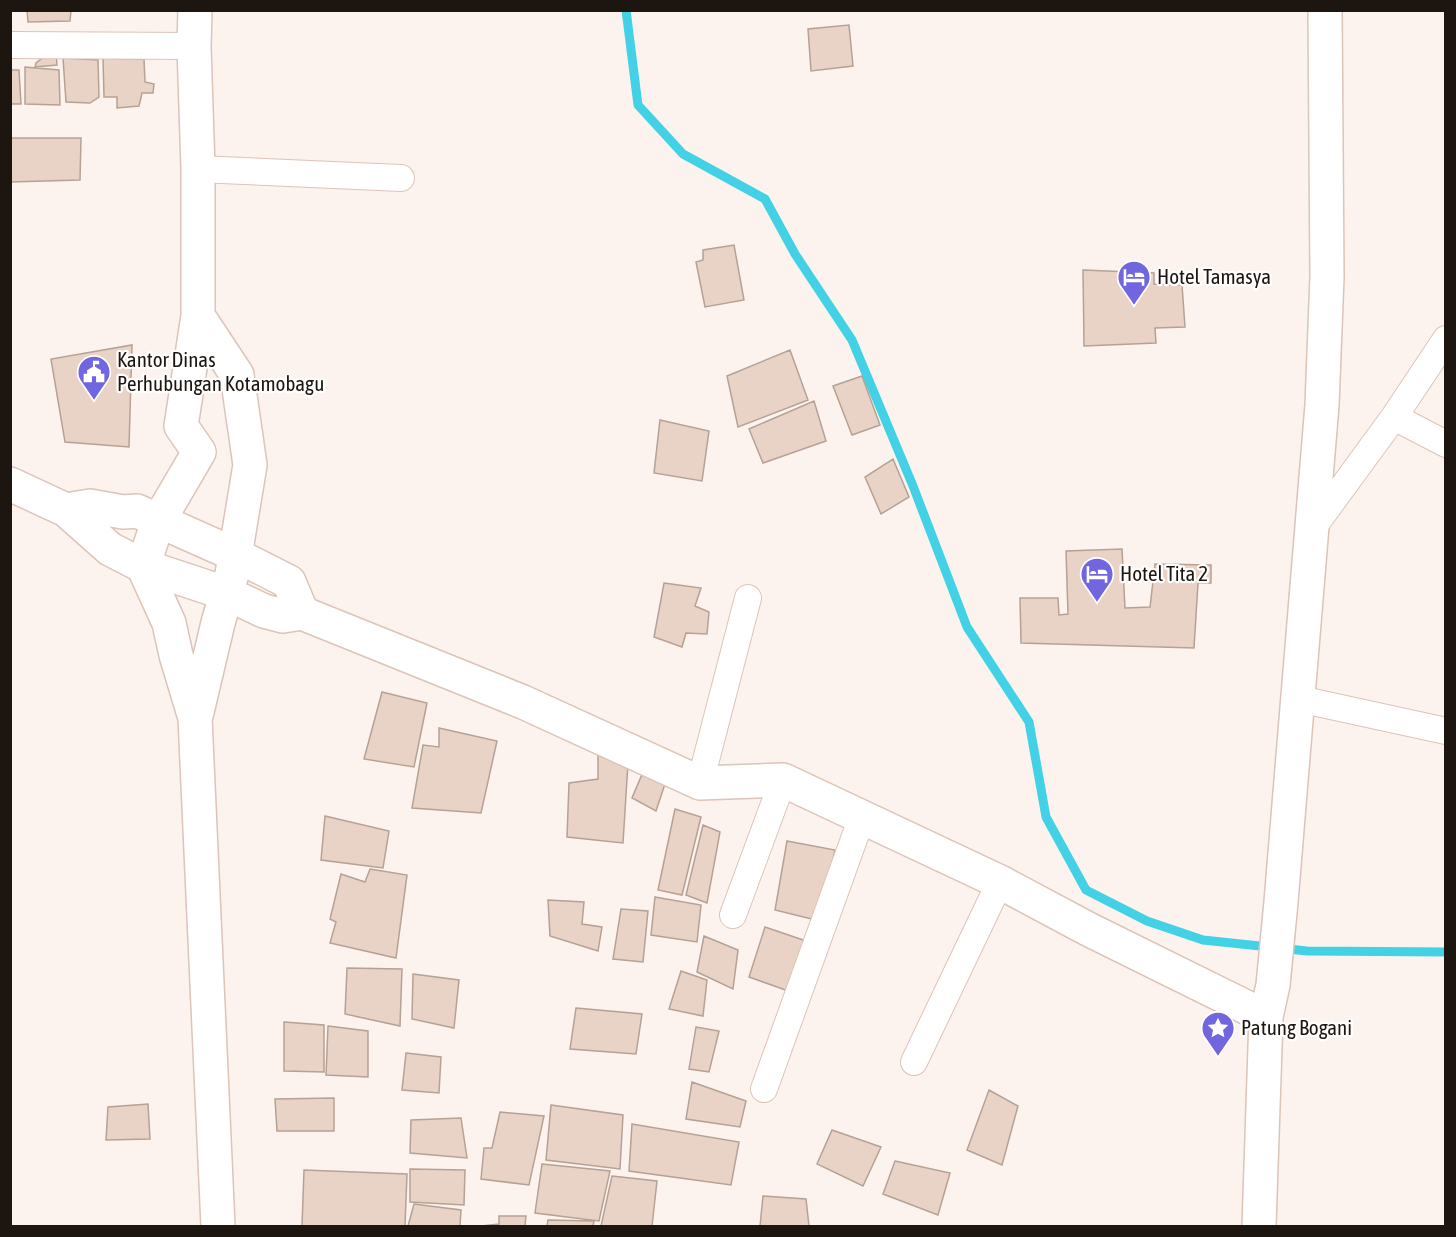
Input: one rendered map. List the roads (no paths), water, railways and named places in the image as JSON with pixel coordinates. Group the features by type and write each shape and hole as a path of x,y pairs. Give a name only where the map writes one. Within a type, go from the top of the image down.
{"main road":[{"path":"195,10 198,316 181,426 199,452 158,522 143,566 169,623 195,718 218,1227"},
{"path":"1259,1227 1266,1017 1273,985 1281,902 1322,405 1327,278 1325,10"},
{"path":"195,718 218,623 228,594 250,465 237,375 198,316"},
{"path":"10,484 66,510 110,549 143,566 228,594 264,611 283,616 302,612 523,702 700,783 783,780 1000,882 1088,929 1266,1017"},
{"path":"66,510 90,506 123,512 137,511 236,555 289,582 302,612"}],"street":[{"path":"10,45 194,46"},
{"path":"198,170 401,178"},
{"path":"1312,529 1394,417 1446,339"},
{"path":"1394,417 1446,444"},
{"path":"700,783 748,598"},
{"path":"1299,699 1446,731"},
{"path":"734,915 783,780"},
{"path":"764,1089 862,817"},
{"path":"914,1062 1000,882"}],"waterway":[{"path":"626,10 638,105 683,154 765,199 795,254 852,340 913,486 967,627 1029,722 1046,817 1086,890 1147,921 1203,940 1307,951 1446,952"}],"place":[{"name":"Hotel Tamasya","path":"1134,306"},
{"name":"Kantor Dinas Perhubungan Kotamobagu","path":"94,401"},
{"name":"Hotel Tita 2","path":"1097,603"},
{"name":"Patung Bogani","path":"1218,1057"}]}
